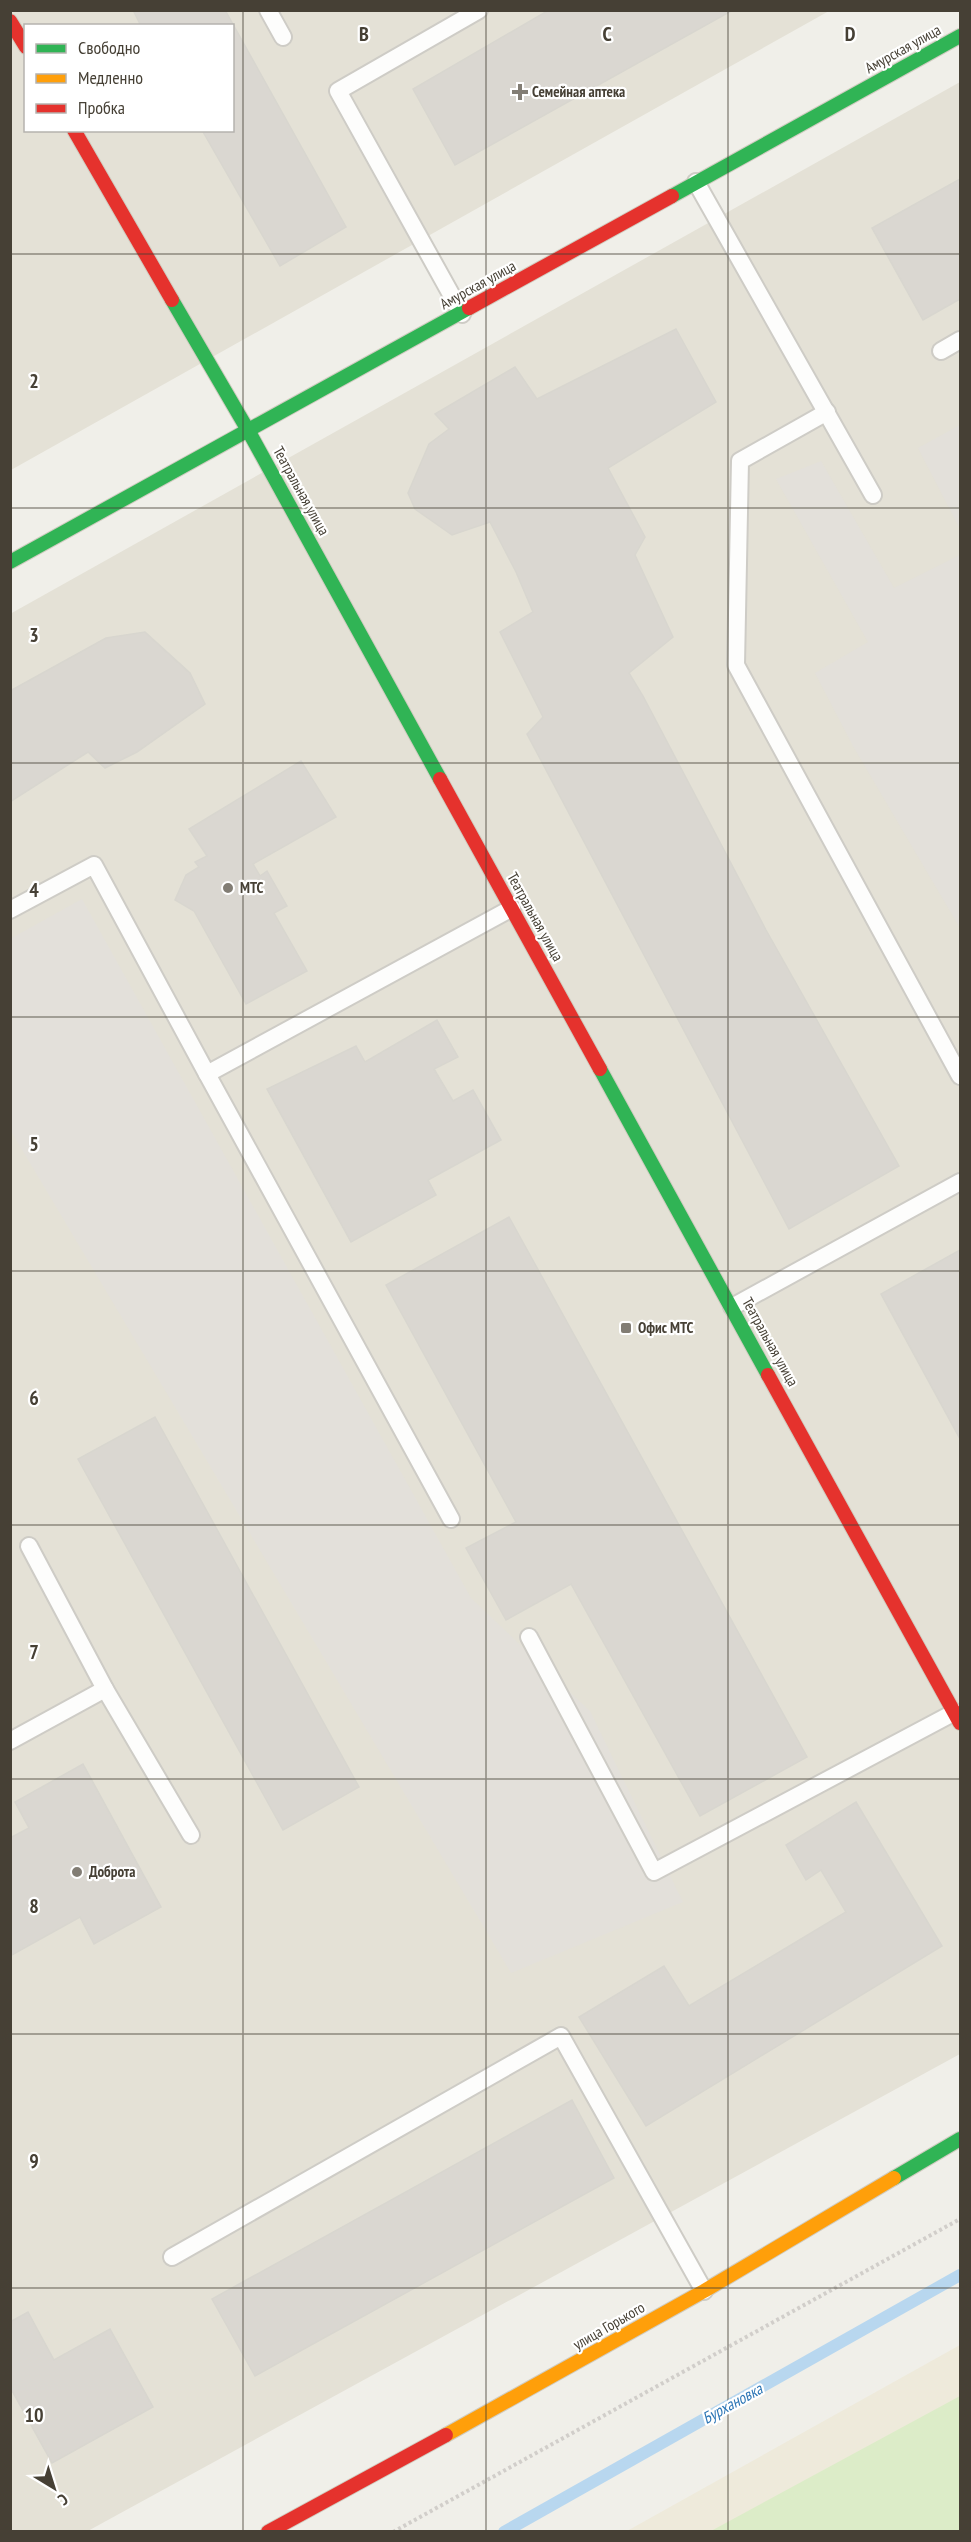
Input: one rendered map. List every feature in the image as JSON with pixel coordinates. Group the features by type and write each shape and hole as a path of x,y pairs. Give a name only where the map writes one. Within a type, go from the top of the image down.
{"main road":[{"path":"10,21 24,44"},
{"name":"Амурская улица","path":"10,562 249,432 960,36"},
{"name":"Театральная улица","path":"75,132 249,432 958,1718"},
{"name":"улица Горького","path":"268,2532 556,2375 704,2291 960,2139"}],"lane":[{"path":"268,10 284,37"},
{"path":"462,314 338,91 479,10"},
{"path":"696,182 873,495"},
{"path":"941,351 960,340"},
{"path":"827,412 740,461 736,665 960,1076"},
{"path":"10,909 94,865 451,1519"},
{"path":"207,1074 512,908"},
{"path":"732,1307 960,1182"},
{"path":"29,1546 105,1689 192,1835"},
{"path":"529,1637 654,1872 958,1718"},
{"path":"10,1742 105,1689"},
{"path":"172,2257 561,2036 704,2291"}],"path":[{"path":"393,2532 960,2219"}],"shaded area":[{"path":"11,11 829,11 11,470"},
{"path":"960,82 960,2054 86,2532 10,2531 10,614"},
{"path":"960,425 960,529 918,448"},
{"path":"821,461 894,588 960,555 960,928 853,746 815,673 868,642 776,479"},
{"path":"82,899 471,1598 590,1711 683,1902 511,1973 11,1131 10,939"},
{"path":"960,2345 960,2531 627,2531"}],"green space":[{"path":"960,2396 960,2531 711,2531"}],"building":[{"path":"133,10 225,10 233,24 140,24"},
{"path":"549,10 733,10 455,165 413,89"},
{"path":"234,26 346,227 280,266 203,132 234,132"},
{"path":"960,179 960,299 923,320 872,228"},
{"path":"676,329 716,402 608,468 645,537 635,555 673,637 629,673 766,930 899,1166 789,1229 527,734 543,717 500,632 533,612 516,572 490,522 452,535 415,509 408,493 429,444 449,429 435,414 515,367 537,399"},
{"path":"145,632 190,673 205,704 137,752 105,768 88,752 10,802 10,691 106,638"},
{"name":"МТС","path":"301,761 336,817 253,864 260,876 267,871 287,906 274,913 307,971 246,1004 194,911 175,900 186,875 199,867 195,862 207,856 189,829"},
{"path":"437,1020 458,1057 434,1069 453,1101 473,1090 501,1140 428,1180 436,1195 351,1242 267,1089 356,1046 365,1062"},
{"path":"509,1217 807,1757 700,1816 571,1584 506,1620 466,1548 516,1522 386,1285"},
{"path":"960,1250 960,1439 881,1294"},
{"path":"155,1417 359,1787 283,1830 78,1459"},
{"name":"Доброта","path":"83,1764 161,1907 94,1944 80,1917 10,1956 10,1838 29,1828 15,1802"},
{"path":"856,1802 942,1946 646,2126 579,2017 664,1966 689,2006 846,1912 821,1870 806,1880 786,1845"},
{"path":"572,2100 614,2178 255,2376 212,2299"},
{"path":"28,2312 54,2360 110,2329 153,2407 52,2463 10,2387 10,2322"}],"waterway":[{"name":"Бурхановка","path":"504,2532 960,2275"}],"traffic: fast":[{"path":"672,196 960,36"},
{"path":"172,300 249,432 440,779"},
{"path":"10,562 469,308"},
{"path":"600,1069 768,1375"},
{"path":"894,2178 960,2139"}],"traffic: slow":[{"path":"446,2435 704,2291 894,2178"}],"traffic: jam":[{"path":"10,21 24,44"},
{"path":"75,132 172,300"},
{"path":"469,308 672,196"},
{"path":"440,779 600,1069"},
{"path":"768,1375 960,1723"},
{"path":"268,2532 446,2435"}],"place":[{"name":"Семейная аптека","path":"520,92"},
{"name":"МТС","path":"228,888"},
{"name":"Офис МТС","path":"626,1328"},
{"name":"Доброта","path":"77,1872"}]}
